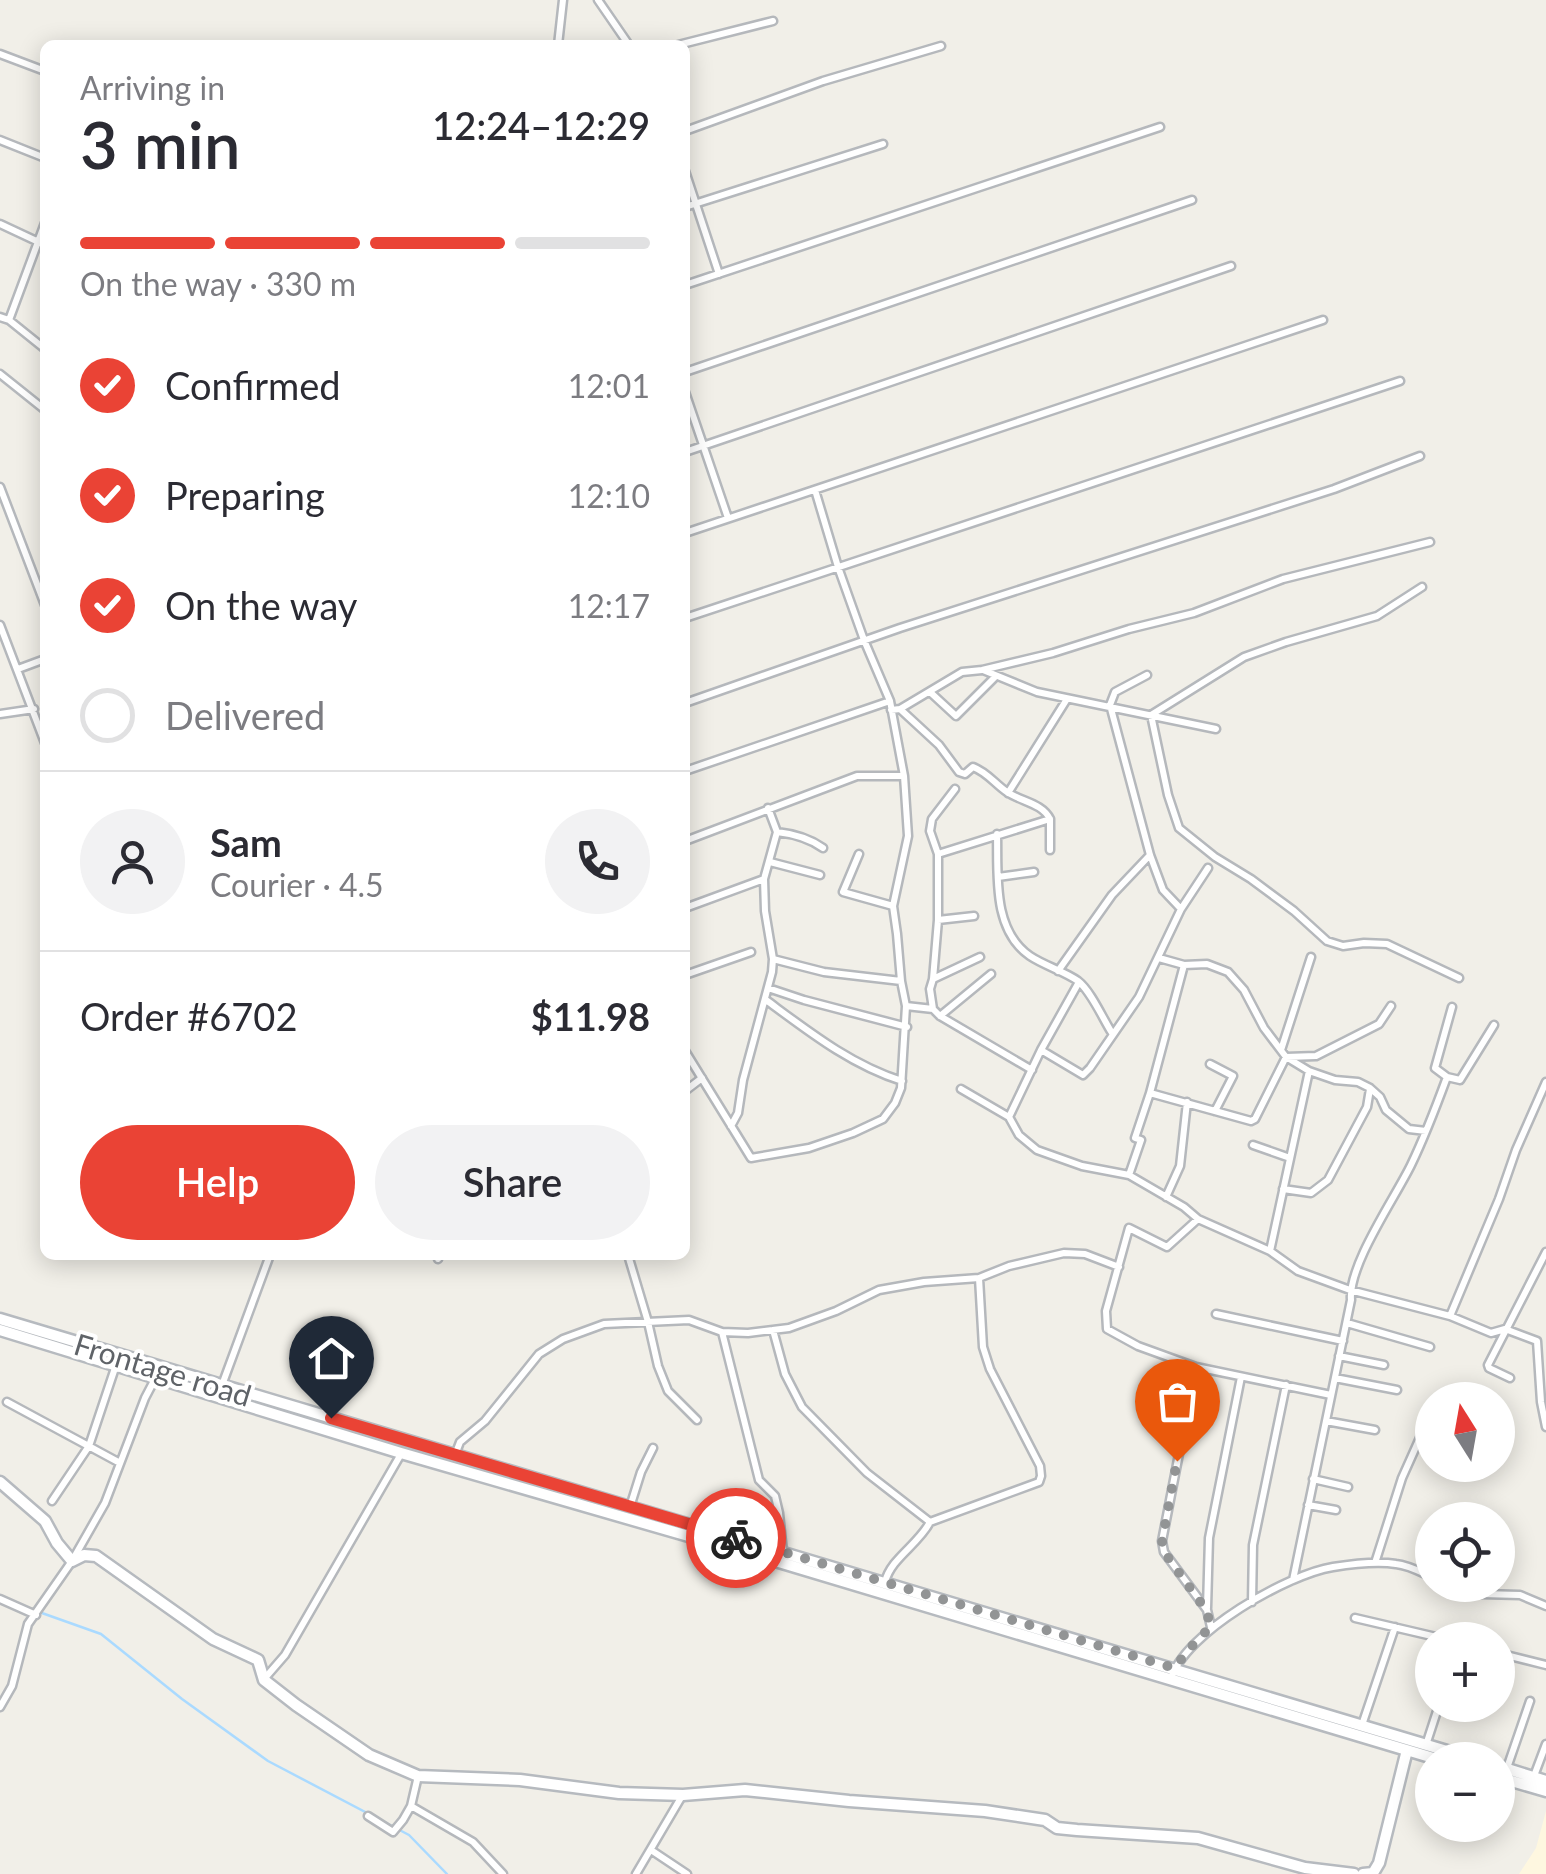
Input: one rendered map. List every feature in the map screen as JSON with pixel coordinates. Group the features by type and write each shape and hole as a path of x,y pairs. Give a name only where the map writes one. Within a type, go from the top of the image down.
{"main road":[{"name":"Frontage road","path":"0,1320 220,1392 454,1454 782,1558 885,1582 1173,1674 1419,1742"},
{"path":"0,1330 220,1392 401,1453 782,1558 1173,1674 1415,1752"},
{"path":"0,1482 45,1521 72,1561 84,1555 96,1556 213,1639 258,1660 264,1680 324,1725 369,1755 418,1776 520,1780 620,1793 682,1795 745,1790 985,1811 1045,1820 1057,1828 1198,1838 1305,1871 1354,1874"},
{"path":"1363,1874 1375,1874 1379,1864 1407,1750"},
{"path":"1515,1774 1546,1781"},
{"path":"1515,1777 1546,1791"}],"street":[{"path":"559,40 563,0"},
{"path":"598,0 626,40"},
{"path":"690,42 773,21"},
{"path":"690,129 824,81 941,46"},
{"path":"0,54 40,69"},
{"path":"690,283 1160,127"},
{"path":"0,140 40,156"},
{"path":"690,205 884,144"},
{"path":"690,184 719,274"},
{"path":"690,370 1192,200"},
{"path":"0,224 40,241"},
{"path":"9,320 40,247"},
{"path":"690,450 1231,266"},
{"path":"0,316 40,346"},
{"path":"690,531 1323,320"},
{"path":"0,374 40,406"},
{"path":"690,616 1400,381"},
{"path":"690,406 728,518"},
{"path":"690,701 1420,456"},
{"path":"0,487 40,580"},
{"path":"690,1059 752,1158 809,1148 883,1119 895,1103 902,1081 906,1006 892,906 908,836 904,776 890,701 838,567 815,490"},
{"path":"891,710 900,709 962,672 1052,653 1194,613 1283,579 1430,542"},
{"path":"1151,715 1244,657 1377,616 1422,586"},
{"path":"0,625 40,727"},
{"path":"18,668 40,661"},
{"path":"982,670 1037,692 1216,729"},
{"path":"1147,675 1115,692 1110,706 1150,855 1163,890 1181,910"},
{"path":"930,692 956,716 996,676"},
{"path":"1008,793 1067,699"},
{"path":"690,769 890,701"},
{"path":"0,714 34,709"},
{"path":"900,709 940,745 959,772 980,769 1008,793 1044,810 1050,819 1050,850"},
{"path":"1151,715 1179,828 1215,858 1294,911 1327,941 1343,946 1388,944 1459,978"},
{"path":"690,839 857,776 904,776"},
{"path":"956,789 932,819 930,831 938,854 938,920 930,990 933,1009 1032,1070"},
{"path":"730,1127 738,1113 774,959 764,879 778,832 768,808"},
{"path":"938,854 1050,819"},
{"path":"778,832 797,835 823,848"},
{"path":"998,834 998,877 1004,924 1010,936 1025,953 1079,982 1112,1033"},
{"path":"859,854 843,892 892,906"},
{"path":"1058,971 1112,895 1150,855"},
{"path":"770,862 820,875"},
{"path":"1041,1050 1083,1075 1090,1068 1132,1007 1181,910 1208,868"},
{"path":"998,877 1034,872"},
{"path":"690,906 764,879"},
{"path":"938,920 974,916"},
{"path":"690,973 752,952"},
{"path":"933,979 980,957"},
{"path":"1150,1093 1254,1120 1283,1054 1312,957"},
{"path":"1159,958 1184,965 1206,964 1228,972 1244,990 1283,1054 1309,1071 1370,1088 1386,1110 1410,1129 1426,1130"},
{"path":"774,959 824,972 901,981"},
{"path":"1129,1175 1184,965"},
{"path":"940,1016 991,974"},
{"path":"1009,1117 1079,982"},
{"path":"768,988 906,1026"},
{"path":"766,1000 820,1040 902,1081"},
{"path":"906,1006 933,1009"},
{"path":"1283,1054 1316,1056 1379,1024 1391,1006"},
{"path":"1452,1007 1435,1066 1447,1077 1460,1080 1494,1025"},
{"path":"1210,1064 1232,1076 1215,1110"},
{"path":"1270,1250 1309,1071"},
{"path":"1293,1580 1350,1290 1361,1258 1409,1170 1447,1077"},
{"path":"690,1088 702,1078"},
{"path":"1450,1316 1546,1082"},
{"path":"1283,1188 1311,1193 1328,1180 1367,1107 1370,1088"},
{"path":"961,1089 1009,1117 1020,1135 1037,1150 1082,1166 1129,1175 1198,1219 1270,1250 1298,1272 1450,1316 1491,1333 1505,1330 1537,1341 1546,1427"},
{"path":"1166,1197 1180,1166 1187,1102"},
{"path":"1252,1145 1290,1158"},
{"path":"1198,1219 1167,1247 1129,1228 1106,1311 1107,1329 1138,1346 1196,1367 1331,1395"},
{"path":"1510,1378 1488,1366 1546,1252"},
{"path":"454,1454 460,1442 486,1421 539,1354 564,1339 604,1324 689,1320 722,1332 773,1330 836,1311 879,1290 979,1278 1009,1266 1064,1253 1086,1254 1119,1267"},
{"path":"220,1392 268,1260"},
{"path":"629,1260 668,1391 697,1420"},
{"path":"885,1582 888,1569 923,1536 930,1522 1040,1482 1040,1466 990,1369 983,1347 979,1278"},
{"path":"1216,1314 1343,1340"},
{"path":"1346,1323 1430,1347"},
{"path":"773,1330 785,1374 802,1407 866,1474 930,1522"},
{"path":"722,1332 759,1480 775,1496 782,1558"},
{"path":"1340,1356 1384,1365"},
{"path":"52,1501 89,1446 116,1364"},
{"path":"1196,1367 1162,1541 1164,1552 1206,1610"},
{"path":"0,1707 12,1686 28,1624 72,1561 104,1503 156,1376"},
{"path":"1211,1627 1206,1610 1209,1538 1241,1377"},
{"path":"1335,1378 1397,1390"},
{"path":"1252,1603 1253,1545 1286,1385"},
{"path":"8,1402 120,1464"},
{"path":"1326,1421 1375,1430"},
{"path":"630,1507 653,1448"},
{"path":"1374,1563 1415,1449"},
{"path":"264,1680 285,1655 401,1453"},
{"path":"1313,1479 1348,1487"},
{"path":"1308,1505 1336,1510"},
{"path":"1173,1674 1211,1627 1293,1580 1331,1567 1374,1563 1397,1564 1415,1571"},
{"path":"1515,1595 1546,1606"},
{"path":"0,1599 36,1615"},
{"path":"1356,1618 1415,1632"},
{"path":"1361,1726 1395,1627"},
{"path":"1515,1657 1546,1666"},
{"path":"1512,1742 1530,1701"},
{"path":"1533,1778 1546,1744"},
{"path":"368,1816 393,1832 411,1806 418,1776"},
{"path":"636,1874 682,1795"},
{"path":"411,1806 473,1842 503,1874"},
{"path":"652,1850 687,1874"}],"shaded area":[{"path":"1546,1811 1546,1874 1519,1874 1536,1848"}],"waterway":[{"path":"25,1607 101,1634 268,1761 409,1835 447,1874"}],"way so far":[{"path":"736,1538 1174,1668 1211,1627 1206,1610 1164,1552 1162,1541 1177,1461"}],"route":[{"path":"331,1418 736,1538"}]}
